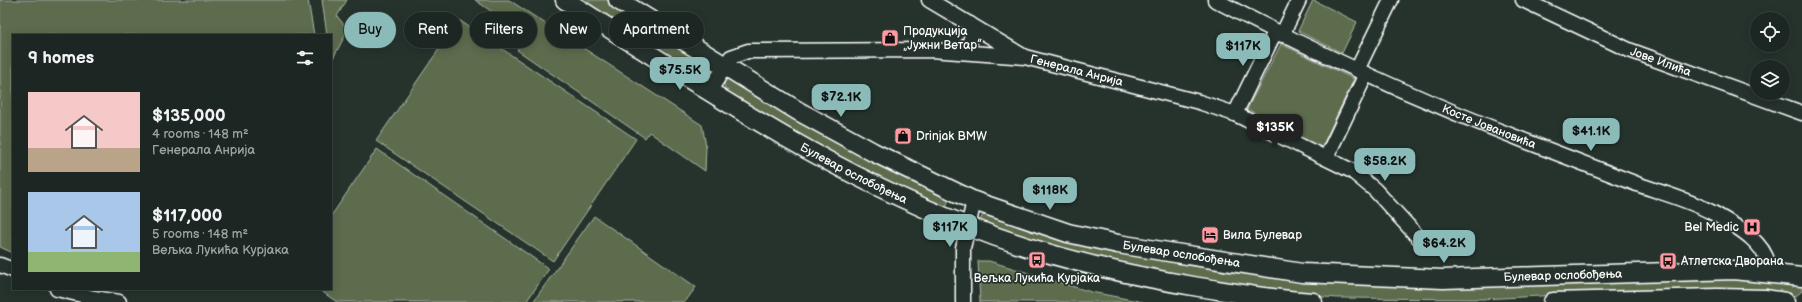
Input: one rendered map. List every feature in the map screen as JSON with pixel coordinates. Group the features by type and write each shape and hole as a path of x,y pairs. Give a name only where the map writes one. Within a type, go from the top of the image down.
{"main road":[{"name":"Булевар ослобођења","path":"565,0 709,92 821,157 884,190 967,226 1041,251 1103,268 1242,294 1313,302"},
{"name":"Булевар ослобођења","path":"618,0 724,67 834,132 974,201 1068,233 1118,244 1302,273 1442,278 1717,270 1769,272 1802,277"},
{"path":"1553,302 1717,298 1765,299 1784,302"}],"street":[{"path":"929,0 1025,57"},
{"name":"Косте Јовановића","path":"1215,0 1279,33 1361,72 1526,142 1677,197 1712,212 1758,244 1768,260 1769,272"},
{"path":"1235,114 1279,33 1299,0"},
{"path":"1326,158 1391,0"},
{"name":"Јове Илића","path":"1523,0 1629,50 1802,113"},
{"path":"961,51 971,41 972,32 970,24"},
{"name":"Генерала Анрија","path":"709,92 731,57 736,54 766,50 961,51 1025,57 1199,102 1235,114 1352,171 1362,179 1419,238"},
{"path":"963,302 963,248 974,201"},
{"path":"0,265 12,270"},
{"path":"61,290 119,302"}],"green space":[{"path":"0,0 308,0 314,34 12,34 12,253 0,247"},
{"path":"322,0 347,0 337,16 344,25 344,38 332,60 332,34 327,34"},
{"path":"475,0 509,0 528,12 492,12"},
{"path":"580,0 609,0 627,12 609,12 609,19 601,12"},
{"path":"1313,0 1357,22 1342,53 1298,31"},
{"path":"537,18 545,23 545,48 583,48 702,125 706,146 705,171 649,132 645,138 517,50 518,48 537,48"},
{"path":"462,22 470,27 470,48 501,48 636,139 553,261 376,141 440,48 462,48"},
{"path":"1281,44 1354,79 1321,149 1247,109"},
{"path":"655,48 681,48 713,69 707,79 703,79"},
{"path":"726,79 732,79 947,197 949,200 946,206 943,208 866,174 728,94 724,87"},
{"path":"377,149 549,269 526,302 337,302 319,290 332,290 332,215"},
{"path":"985,215 1046,235 1166,261 1227,272 1304,280 1576,281 1775,279 1802,285 1802,291 1796,296 1777,293 1577,294 1484,299 1338,298 1295,295 1143,273 982,224 980,221 982,216"},
{"path":"594,216 696,287 685,302 533,302"},
{"path":"978,261 989,261 1091,292 1143,302 980,302"}],"place":[{"name":"Продукција „Јужни Ветар”","path":"890,38"},
{"name":"Drinjak BMW","path":"903,136"},
{"name":"Bel Medic","path":"1752,227"},
{"name":"Вила Булевар","path":"1210,235"},
{"name":"Вељка Лукића Курјака","path":"1037,260"},
{"name":"Атлетска Дворана","path":"1668,261"}]}
